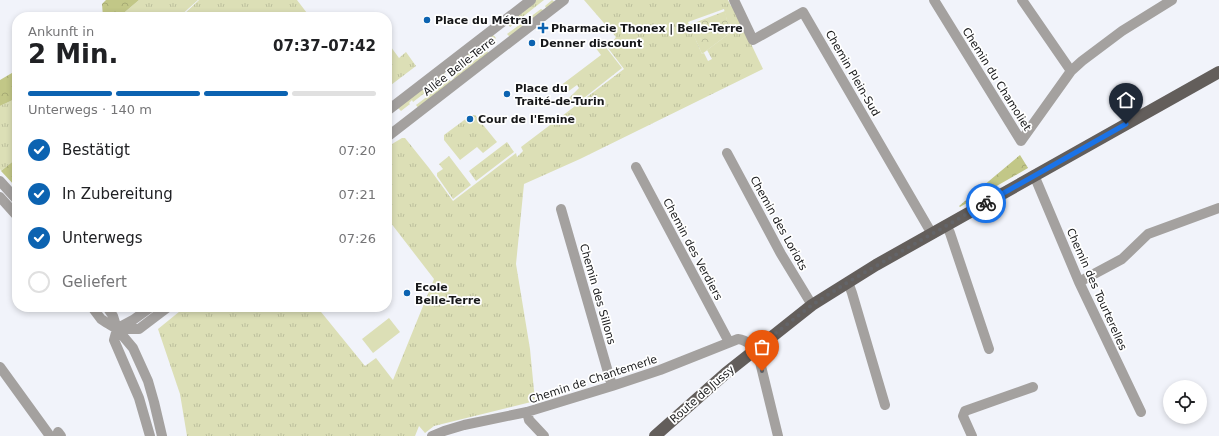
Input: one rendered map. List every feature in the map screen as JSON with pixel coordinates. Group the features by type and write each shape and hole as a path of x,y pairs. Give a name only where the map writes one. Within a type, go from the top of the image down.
{"main road":[{"name":"Route de Jussy","path":"658,435 708,388 812,305 848,282 1034,175 1219,72"}],"street":[{"name":"Allée Belle-Terre","path":"392,107 531,0"},
{"name":"Allée Belle-Terre","path":"392,133 564,0"},
{"name":"Chemin Plein-Sud","path":"734,0 753,40 803,12 932,234"},
{"name":"Chemin du Chamoliet","path":"934,0 1021,141 1071,71 1082,60 1122,31 1172,0"},
{"path":"1022,0 1071,71"},
{"name":"Chemin des Loriots","path":"727,153 781,254 812,305"},
{"name":"Chemin des Verdiers","path":"636,167 729,342"},
{"name":"Chemin des Tourterelles","path":"1034,175 1079,282 1141,412"},
{"path":"0,182 12,195"},
{"path":"0,197 12,210"},
{"path":"1079,282 1122,259 1148,234 1219,208"},
{"name":"Chemin des Sillons","path":"562,210 612,386"},
{"path":"946,226 950,233 989,349"},
{"path":"848,282 885,405"},
{"path":"96,312 101,318 116,329 133,348 154,402 162,436"},
{"path":"110,312 113,316 116,329 114,340 139,398 150,436"},
{"path":"116,329 144,312"},
{"path":"116,329 139,329 161,312"},
{"name":"Chemin de Chantemerle","path":"432,436 464,425 527,412 612,386 660,370 738,339 747,342 754,350"},
{"path":"754,350 757,353 760,363 778,436"},
{"path":"0,367 56,435"},
{"path":"972,436 963,416 965,411 1033,387"},
{"path":"527,412 529,420 544,436"}],"green space":[{"path":"106,0 139,0 125,12 103,12 102,4"},
{"path":"139,0 198,0 185,12 125,12"},
{"path":"199,0 297,0 306,12 186,12"},
{"path":"536,0 544,0 510,27 507,22"},
{"path":"552,0 556,3 511,38 507,34 541,9 543,10 546,8 545,6"},
{"path":"584,0 728,0 731,6 733,6 763,69 580,159 524,184 516,264 530,349 535,401 434,426 425,433 419,426 415,436 187,436 180,394 158,329 179,312 321,312 365,366 376,358 393,380 434,279 392,224 392,144 402,138 405,138 453,201 516,153 517,157 523,151 521,147 624,69 608,48 616,37","holes":["724,9 730,33 707,50 712,59 708,61 704,53 702,54 688,22"]},
{"path":"725,11 730,33 702,54 689,25"},
{"path":"492,34 496,38 450,73 447,69"},
{"path":"601,41 622,68 575,105 569,98 579,88 577,85 566,93 560,86 601,55 595,47"},
{"path":"392,48 399,58 406,52 416,66 392,84"},
{"path":"487,51 490,55 419,109 416,105 449,80 451,81 454,78 453,77"},
{"path":"443,72 447,76 413,102 412,100 409,103 410,104 401,111 397,107"},
{"path":"12,73 12,100 0,106 0,80"},
{"path":"12,100 12,162 1,171 0,169 0,106"},
{"path":"471,115 475,115 497,142 483,153 477,147 460,160 444,140 444,135"},
{"path":"507,142 514,152 476,181 469,171"},
{"path":"1020,155 1028,168 960,207 959,206"},
{"path":"449,156 471,185 453,199 437,176 437,173 443,169 439,164"},
{"path":"12,162 12,183 1,171"},
{"path":"389,318 400,332 373,353 362,339"}],"way so far":[{"path":"762,371 759,358 754,350 812,305 876,265 898,254 911,245 986,203"}],"place":[{"name":"Place du Métral","path":"427,20"},
{"name":"Pharmacie Thonex | Belle-Terre","path":"543,28"},
{"name":"Denner discount","path":"532,43"},
{"name":"Place du Traité-de-Turin","path":"507,94"},
{"name":"Cour de l'Emine","path":"470,119"},
{"name":"Ecole Belle-Terre","path":"407,293"}],"route":[{"path":"986,203 1126,124"}]}
